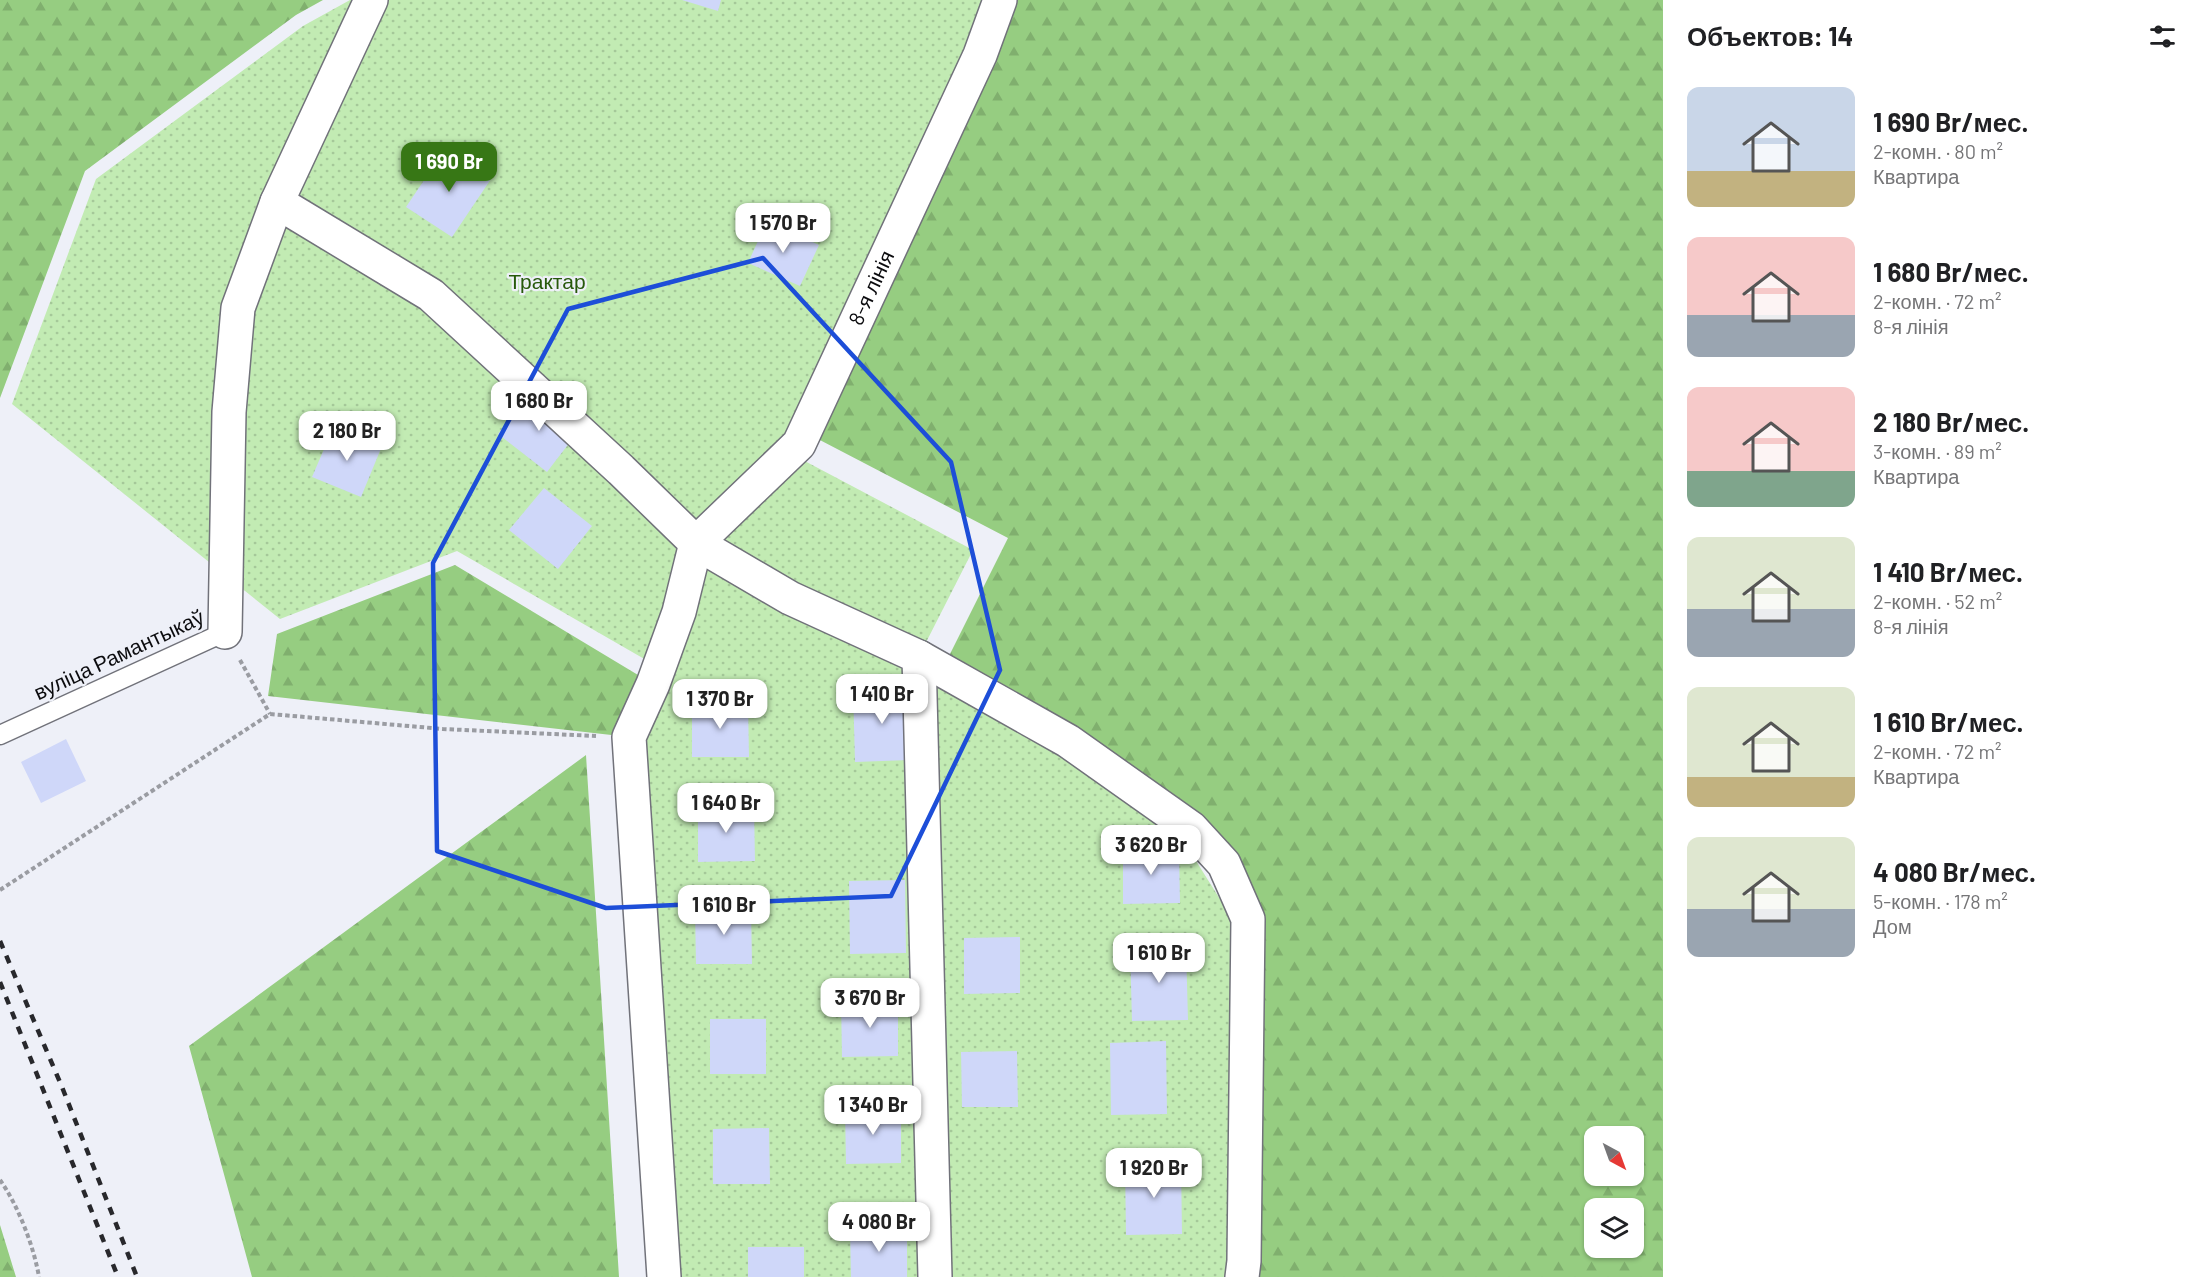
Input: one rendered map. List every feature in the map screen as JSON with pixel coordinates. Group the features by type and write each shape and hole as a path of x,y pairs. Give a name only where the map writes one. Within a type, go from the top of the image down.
{"street":[{"path":"225,632 229,412 237,308 277,202 371,0"},
{"name":"8-я лінія","path":"696,543 799,444 981,55 1000,0"},
{"path":"277,202 431,295 696,543 790,598 920,657 1068,741 1191,828 1224,864 1248,919 1242,1277"},
{"path":"664,1277 629,738 653,684 679,612 696,543"},
{"path":"920,657 935,1277"}],"lane":[{"name":"вуліца Рамантыкаў","path":"0,735 225,632"}],"path":[{"path":"225,632 270,714"},
{"path":"0,890 270,714 442,729 629,738"},
{"path":"0,1180 11,1195 36,1262 39,1277"}],"highlighted area":[{"path":"763,258 951,462 1000,670 891,896 606,908 437,851 433,563 568,309"}],"green space":[{"path":"0,0 323,0 296,15 85,171 0,398"},
{"name":"Трактар","path":"350,0 986,0 968,50 782,449 973,550 914,666 1061,752 1181,837 1235,923 1229,1277 677,1277 643,739 660,668 457,551 280,619 12,404 96,179 303,26"},
{"path":"1014,0 1663,0 1663,1277 1255,1277 1262,915 1201,818 949,656 1008,538 816,438"},
{"path":"455,565 653,684 629,737 268,696 277,634"},
{"path":"586,755 619,1277 252,1277 189,1046"},
{"path":"0,1225 16,1277 0,1277"}],"building":[{"path":"682,0 721,0 718,11"},
{"path":"445,149 491,179 452,237 406,207"},
{"path":"767,221 819,245 800,286 748,263"},
{"path":"532,391 580,429 547,472 498,434"},
{"path":"334,426 382,446 361,497 312,477"},
{"path":"544,488 592,526 558,569 509,530"},
{"path":"909,688 910,760 855,762 853,689"},
{"path":"692,702 748,702 749,757 692,757"},
{"path":"66,739 86,781 41,803 21,762"},
{"path":"754,806 755,861 698,862 698,807"},
{"path":"1123,848 1179,848 1180,903 1123,904"},
{"path":"905,880 906,953 850,954 849,881"},
{"path":"751,908 752,964 696,964 695,909"},
{"path":"1020,937 1020,993 964,994 964,938"},
{"path":"1186,947 1188,1020 1132,1021 1130,948"},
{"path":"841,1001 898,1001 898,1056 842,1057"},
{"path":"710,1019 766,1019 766,1074 710,1074"},
{"path":"1166,1041 1167,1114 1111,1115 1110,1043"},
{"path":"1017,1051 1018,1107 962,1107 961,1052"},
{"path":"845,1108 901,1108 901,1163 846,1164"},
{"path":"769,1128 770,1184 713,1184 713,1129"},
{"path":"1181,1162 1182,1234 1126,1235 1125,1163"},
{"path":"850,1229 907,1229 907,1277 851,1277"},
{"path":"748,1247 804,1247 804,1277 748,1277"}],"railway":[{"path":"0,941 62,1087 137,1277"},
{"path":"0,982 118,1277"}]}
